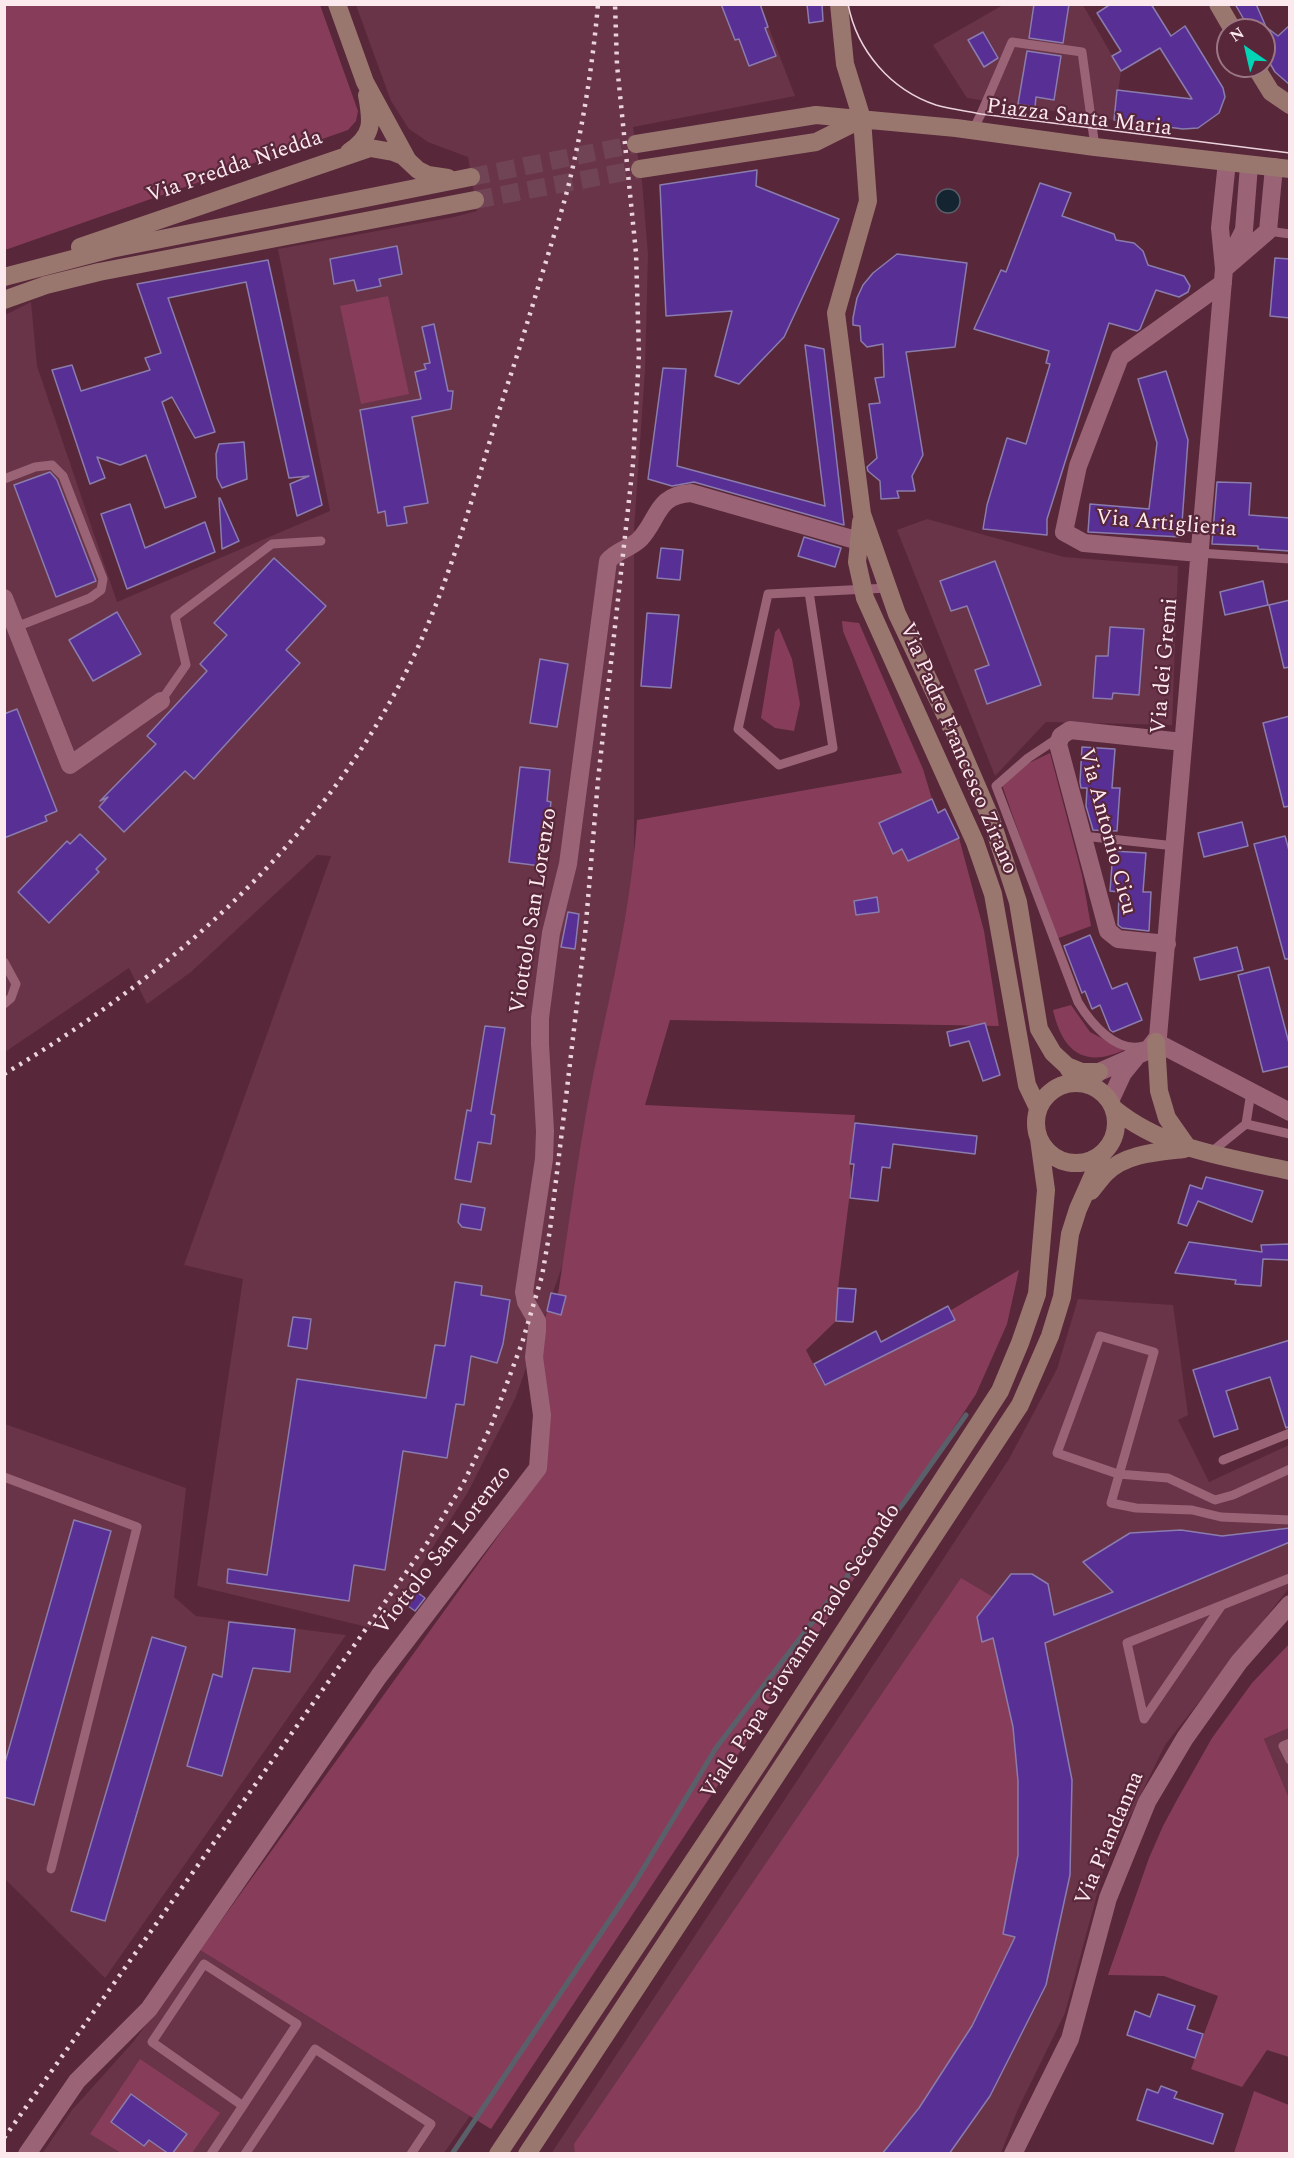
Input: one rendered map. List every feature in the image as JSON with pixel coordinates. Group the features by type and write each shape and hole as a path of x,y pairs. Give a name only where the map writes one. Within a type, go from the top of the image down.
{"main road":[{"path":"337,4 365,82 417,177 418,188 414,200 408,207 396,214"},
{"name":"Via Padre Francesco Zirano","path":"839,4 845,64 862,119 868,201 837,314 862,514 897,614 954,733 991,819 1020,912 1039,1029 1053,1053 1067,1066 1087,1079"},
{"path":"1218,4 1226,18"},
{"path":"1262,78 1271,92 1290,105"},
{"path":"343,156 360,144 371,124 365,82"},
{"path":"636,144 816,115 862,119"},
{"path":"640,169 816,142 862,119"},
{"name":"Piazza Santa Maria","path":"862,119 973,130 1095,147 1282,168"},
{"name":"Via Predda Niedda","path":"4,277 121,247 466,178 428,176 393,152 370,148 104,238 23,271"},
{"path":"11,298 46,285 99,272 475,200"},
{"name":"Via Padre Francesco Zirano","path":"862,514 857,562 863,590 975,842 993,894 1027,1085 1038,1108"},
{"path":"1156,1042 1159,1090 1167,1118 1189,1149"},
{"path":"1112,1105 1116,1121 1114,1134 1109,1146 1096,1157 1081,1162 1068,1162 1056,1158 1046,1150 1039,1139 1035,1124 1038,1108 1044,1097 1065,1084 1087,1079 1112,1105 1144,1131 1189,1149 1290,1171"},
{"name":"Viale Papa Giovanni Paolo Secondo","path":"498,2154 760,1761 1000,1391 1037,1294 1046,1190 1039,1139"},
{"path":"1084,1200 1108,1171 1126,1160 1159,1152 1189,1149"},
{"path":"1096,1157 1126,1160"},
{"name":"Viale Papa Giovanni Paolo Secondo","path":"527,2154 1020,1405 1050,1336 1062,1297 1070,1234 1094,1173 1096,1157"}],"street":[{"name":"Via dei Gremi","path":"1156,1042 1160,1026 1223,276 1220,228 1227,162"},
{"name":"Via dei Gremi","path":"1223,276 1244,230 1248,165"},
{"path":"1223,276 1268,231 1282,168"},
{"name":"Via Artiglieria","path":"1199,553 1084,543 1064,532 1078,466 1120,357 1223,276"},
{"path":"4,311 11,298"},
{"name":"Viottolo San Lorenzo","path":"27,2154 77,2081 149,2009 379,1676 538,1468 542,1415 534,1357 537,1321 526,1302 524,1292 544,1159 540,1018 551,933 568,864 606,567 613,555 641,537 657,511 668,499 691,493 859,541"},
{"path":"4,598 70,765 161,700"},
{"name":"Via Antonio Cicu","path":"1167,944 1118,939 1108,931 1058,744 1061,736 1070,730 1183,742"},
{"path":"1087,1079 1137,1057 1156,1042 1290,1112"},
{"path":"1112,1105 1123,1073 1137,1057"},
{"name":"Via Piandanna","path":"1012,2154 1070,2038 1108,1898 1147,1802 1185,1738 1239,1662 1290,1604"}],"lane":[{"path":"973,130 1012,42 1082,52 1095,147"},
{"path":"1268,231 1290,234"},
{"path":"4,479 35,467 52,465 63,476 103,579 100,590 90,598 16,627"},
{"path":"161,700 186,665 175,617 272,544 321,541"},
{"name":"Via Artiglieria","path":"1199,553 1290,560"},
{"path":"809,592 833,748 779,765 738,729 768,594 888,588"},
{"path":"1061,736 1028,758 996,786 1075,995 1090,1021 1108,1038 1129,1047 1135,1048 1156,1042"},
{"path":"1083,836 1175,846"},
{"path":"4,962 16,984 11,999 4,1004"},
{"path":"1209,1154 1246,1124 1251,1092"},
{"path":"1246,1124 1290,1134"},
{"path":"1290,1470 1233,1495 1215,1500 1168,1478 1118,1474 1057,1453 1100,1336 1154,1352 1118,1474 1111,1503 1136,1508 1192,1510 1221,1517 1290,1520"},
{"path":"1223,1460 1290,1433"},
{"path":"4,1477 137,1527 51,1869"},
{"path":"1222,1605 1144,1719 1127,1643 1222,1605 1290,1578"},
{"path":"1290,1743 1283,1746 1290,1760"},
{"path":"211,2154 243,2106 297,2024 204,1964 152,2042 243,2106"},
{"path":"245,2154 315,2049 431,2124 411,2154"}],"shaded area":[{"path":"4,5 320,5 358,111 356,121 348,130 5,250"},
{"path":"356,5 760,5 795,96 633,127 642,181 648,255 645,370 634,530 634,868 615,976 591,1087 563,1264 515,1399 468,1492 380,1630 197,1586 243,1279 184,1265 331,856 317,855 191,972 147,1004 129,968 5,1052 5,315 31,302 37,366 117,602 330,511 278,249 477,211 468,157 428,142 409,129 391,101"},
{"path":"1003,5 1083,5 1121,71 1114,120 967,98 933,45"},
{"path":"388,296 409,394 361,404 340,306"},
{"path":"927,519 1064,557 1178,566 1172,725 1046,722 995,776 897,530"},
{"path":"842,621 859,623 923,769 932,799 879,823 893,853 902,849 908,861 959,838 984,931 999,1026 670,1020 645,1105 855,1115 850,1164 851,1184 836,1321 806,1350 824,1385 1019,1270 1007,1324 976,1394 491,2129 200,1950 545,1471 534,1357 547,1311 561,1314 566,1297 558,1294 586,1112 625,921 637,820 902,773 843,631"},
{"path":"779,628 792,659 800,704 794,731 775,728 761,718 775,632"},
{"path":"1050,753 1082,875 1091,926 1056,939 1002,785 1029,763"},
{"path":"1071,1005 1090,1032 1124,1050 1097,1057 1076,1052 1062,1036 1053,1010"},
{"path":"1078,1299 1173,1305 1188,1415 1178,1420 1209,1482 1289,1445 1289,1588 1165,1745 1103,1872 1065,2013 1018,2109 1001,2153 551,2154 1009,1459 1057,1369"},
{"path":"5,1424 186,1488 174,1597 196,1616 346,1635 105,1978 5,1879"},
{"path":"961,1578 993,1597 977,1618 982,1642 993,1638 1013,1728 1018,1781 1018,1855 1003,1934 1015,1937 972,2026 919,2108 882,2153 575,2154 574,2144"},
{"path":"1289,1644 1289,1728 1264,1739 1289,1798 1289,2057 1267,2050 1242,2087 1191,2069 1218,1996 1164,1976 1108,1975 1149,1858 1178,1798 1212,1738 1252,1683"},
{"path":"1289,1728 1289,1798 1264,1739"},
{"path":"200,1950 470,2116 444,2153 42,2154 72,2110 134,2041"},
{"path":"140,2059 220,2113 192,2153 121,2153 90,2134"},
{"path":"1254,2091 1289,2105 1289,2153 1234,2153"}],"water":[{"path":"943,189 953,189 960,196 960,206 953,213 943,213 936,206 936,196"}],"building":[{"path":"721,4 760,4 768,27 765,28 776,56 749,66 739,39 735,40"},
{"path":"807,4 822,4 823,21 809,23"},
{"path":"1034,4 1069,4 1063,43 1029,38"},
{"path":"1111,4 1151,4 1171,36 1185,26 1223,88 1225,97 1219,113 1198,128 1183,129 1114,120 1117,90 1192,99 1160,48 1121,71 1112,56 1121,51 1097,13"},
{"path":"1235,4 1256,4 1262,18 1243,18"},
{"path":"1290,25 1290,85 1276,73 1276,34 1278,36"},
{"path":"983,32 998,58 984,67 968,40"},
{"path":"1027,51 1061,56 1054,100 1036,97 1035,107 1018,104"},
{"path":"757,170 756,186 839,219 784,337 739,384 715,376 732,311 666,316 660,185"},
{"path":"1040,183 1071,193 1062,216 1114,234 1116,240 1134,243 1143,251 1148,265 1184,276 1190,286 1188,292 1179,297 1156,290 1140,329 1137,331 1109,323 1047,519 1047,535 983,529 987,505 1007,438 1026,444 1050,364 1046,363 1049,351 974,329 1001,270 1006,272"},
{"path":"397,246 402,274 379,279 381,286 357,291 354,280 334,284 330,259"},
{"path":"897,254 967,263 955,347 906,352 923,455 912,476 915,491 897,491 899,498 881,499 880,481 868,471 867,467 877,458 869,404 880,403 875,378 884,377 883,344 867,347 861,341 860,326 853,325 853,318 857,298 863,285 873,273"},
{"path":"1275,258 1290,259 1290,318 1270,316"},
{"path":"268,260 322,505 297,516 290,484 309,476 289,478 246,282 168,298 215,432 195,438 172,397 162,402 196,497 165,508 146,455 120,465 97,457 105,478 90,484 52,370 72,365 81,391 150,370 145,358 161,353 137,284"},
{"path":"434,324 448,391 453,391 451,409 412,417 428,503 404,507 407,523 387,526 385,511 378,513 360,410 421,399 415,372 426,369 424,364 430,363 422,327"},
{"path":"805,345 824,349 844,525 694,482 672,486 648,479 663,368 686,369 677,466 825,506"},
{"path":"1166,371 1188,440 1181,537 1088,532 1090,504 1149,509 1157,443 1138,379"},
{"path":"244,442 247,479 222,488 217,478 216,454 219,444"},
{"path":"50,472 57,480 96,581 56,597 14,485"},
{"path":"1217,482 1251,483 1249,515 1290,518 1290,551 1258,549 1258,546 1212,544"},
{"path":"219,498 239,541 222,549"},
{"path":"130,504 145,548 205,522 215,552 127,589 101,514"},
{"path":"804,537 841,548 835,567 798,556"},
{"path":"661,548 683,550 680,580 657,578"},
{"path":"274,558 326,606 286,650 300,663 194,779 185,771 124,832 99,807 108,797 100,801 156,744 147,736 207,671 200,664 227,635 214,623"},
{"path":"995,561 1041,685 987,704 975,670 989,665 967,606 951,611 940,581"},
{"path":"1263,581 1268,605 1225,615 1220,592"},
{"path":"1290,600 1290,667 1284,668 1269,605"},
{"path":"117,612 141,654 93,681 69,640"},
{"path":"647,613 679,615 671,688 641,686"},
{"path":"1110,627 1144,629 1139,695 1113,693 1112,699 1093,698 1096,656 1108,656"},
{"path":"540,659 568,664 557,727 530,723"},
{"path":"17,709 57,811 45,816 47,821 4,838 4,714"},
{"path":"1290,716 1290,806 1284,807 1263,723"},
{"path":"1082,747 1115,749 1112,788 1120,788 1117,831 1093,830 1086,806 1087,788 1081,788 1080,782"},
{"path":"520,767 550,770 547,801 551,802 549,819 546,819 541,866 509,862"},
{"path":"932,799 938,813 945,809 959,838 908,861 902,849 893,854 879,823"},
{"path":"1242,822 1248,846 1204,857 1198,833"},
{"path":"80,834 106,859 96,869 99,872 49,923 18,892 67,841 70,844"},
{"path":"1285,836 1290,854 1290,959 1285,959 1254,844"},
{"path":"1113,851 1146,853 1143,892 1151,892 1149,931 1122,928 1118,925 1119,892 1110,891"},
{"path":"877,897 879,912 856,915 854,901"},
{"path":"568,912 579,914 575,949 561,947"},
{"path":"1090,935 1112,989 1127,983 1142,1020 1113,1032 1110,1030 1100,1005 1092,1009 1085,991 1082,993 1064,946"},
{"path":"1237,947 1243,970 1200,980 1194,958"},
{"path":"1269,967 1290,1047 1290,1066 1263,1072 1238,975"},
{"path":"985,1023 1000,1075 983,1081 969,1041 950,1046 947,1032"},
{"path":"485,1026 505,1028 491,1114 495,1115 491,1144 478,1142 471,1182 455,1179 467,1110 471,1111"},
{"path":"855,1123 977,1136 975,1154 893,1144 890,1168 882,1167 878,1201 850,1198 854,1164 850,1164"},
{"path":"1206,1177 1263,1191 1252,1222 1198,1201 1187,1226 1178,1223 1190,1185 1202,1189"},
{"path":"461,1204 485,1208 481,1230 462,1227 458,1222"},
{"path":"1189,1242 1262,1252 1261,1245 1290,1244 1290,1260 1263,1259 1261,1286 1235,1284 1236,1280 1175,1273"},
{"path":"455,1282 482,1286 481,1295 510,1300 503,1344 497,1363 471,1356 464,1405 456,1404 447,1458 403,1451 385,1570 354,1565 349,1601 227,1583 228,1569 267,1575 297,1379 426,1398 435,1345 445,1346"},
{"path":"838,1288 856,1289 853,1322 836,1321"},
{"path":"551,1293 566,1296 561,1315 547,1311"},
{"path":"948,1306 955,1320 825,1385 814,1364 876,1331 881,1342"},
{"path":"293,1317 311,1319 307,1349 288,1346"},
{"path":"1290,1340 1290,1426 1286,1428 1270,1377 1226,1391 1238,1429 1214,1437 1193,1370"},
{"path":"74,1520 111,1531 34,1805 4,1797 4,1766"},
{"path":"1290,1528 1290,1542 1045,1643 1072,1780 1070,1875 1046,1985 990,2096 949,2154 882,2154 919,2108 972,2026 1015,1937 1003,1934 1018,1855 1018,1781 1013,1727 993,1638 982,1642 977,1617 1011,1574 1032,1574 1048,1584 1054,1615 1113,1592 1083,1562 1130,1533 1181,1530 1222,1536"},
{"path":"414,1590 425,1598 415,1611 404,1603"},
{"path":"229,1622 295,1629 290,1672 253,1668 222,1776 187,1766 213,1674 222,1677"},
{"path":"152,1637 186,1647 105,1921 71,1911"},
{"path":"1158,1994 1195,2006 1187,2029 1203,2034 1195,2058 1127,2035 1135,2011 1150,2017"},
{"path":"1161,2086 1177,2092 1174,2098 1223,2114 1213,2144 1137,2120 1147,2089 1158,2093"},
{"path":"131,2094 187,2134 172,2154 149,2140 144,2146 111,2122"}],"waterway":[{"path":"452,2154 634,1884 716,1748 905,1501 966,1415"}],"tunnel":[{"path":"471,177 636,144"},
{"path":"475,200 640,169"}],"tram line":[{"path":"848,4 859,38 879,66 905,90 936,105 981,114 1290,153"}],"railway":[{"path":"4,1074 123,995 231,904 281,853 326,798 367,740 403,678 435,608 461,536 569,185 591,69 598,4"},
{"path":"4,2138 427,1543 463,1484 491,1426 522,1343 542,1276 550,1230 585,935 598,780 633,464 639,354 636,253 617,65 615,4"}]}
